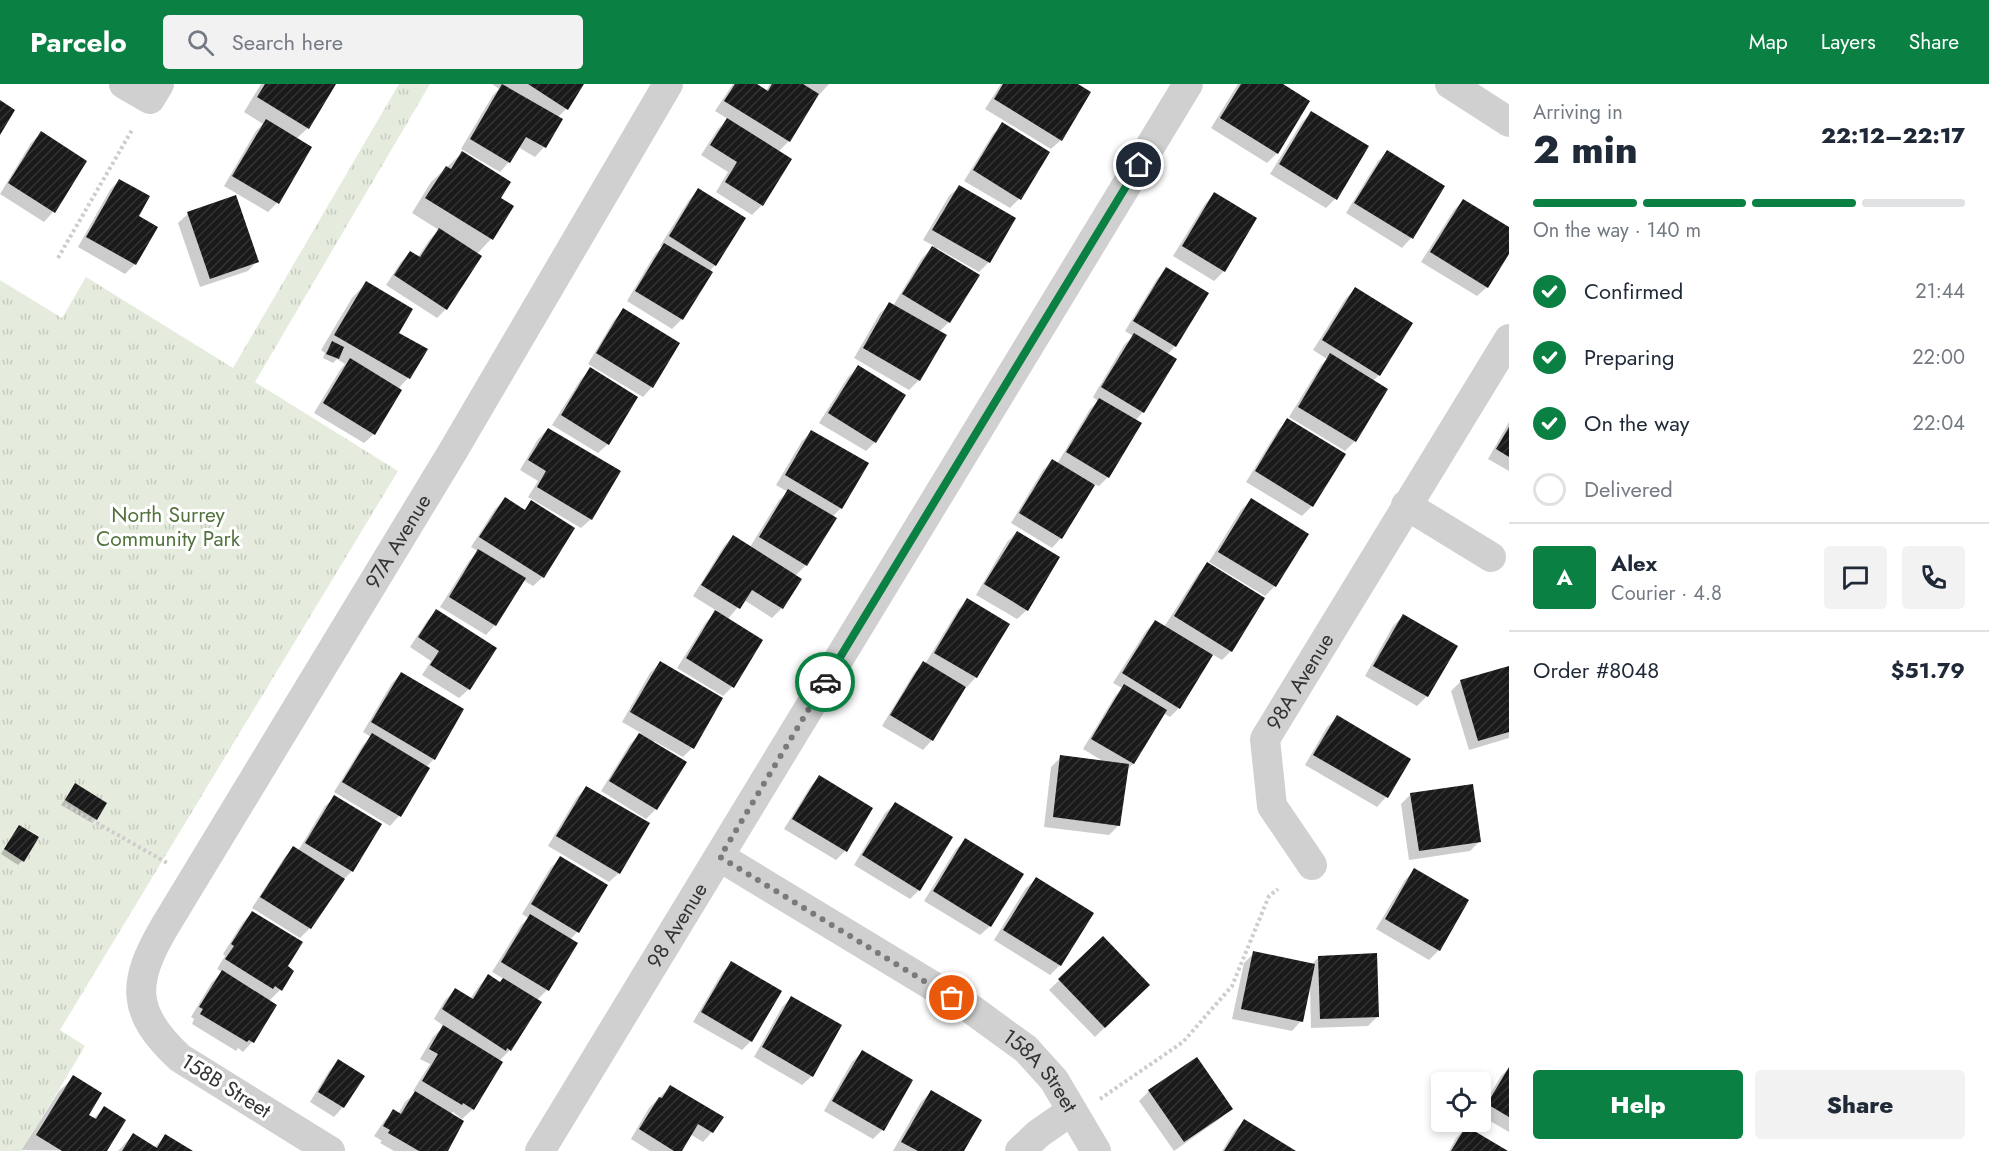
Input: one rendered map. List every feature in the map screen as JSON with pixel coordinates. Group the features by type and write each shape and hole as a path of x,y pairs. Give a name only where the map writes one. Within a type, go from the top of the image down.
{"street":[{"path":"124,84 154,92"},
{"name":"97A Avenue","path":"142,1003 141,975 160,933 453,451 668,84"},
{"name":"98 Avenue","path":"540,1151 1188,84"},
{"path":"1450,84 1509,122"},
{"name":"98A Avenue","path":"1312,865 1272,806 1265,739 1509,339"},
{"path":"1406,505 1491,557"},
{"name":"158A Street","path":"720,857 1002,1030 1042,1064 1054,1080 1084,1106 1096,1151"},
{"name":"158B Street","path":"142,1003 153,1030 180,1058 330,1151"},
{"path":"1020,1151 1038,1134 1084,1106"}],"path":[{"path":"58,258 132,130"},
{"path":"65,805 103,830 177,869"},
{"path":"1084,1106 1183,1042 1232,986 1269,896 1278,889"}],"green space":[{"name":"North Surrey Community Park","path":"399,84 430,84 255,382 398,471 60,1030 85,1046 22,1151 0,1151 0,280 62,318 86,277 233,368"}],"building":[{"path":"265,84 336,84 309,129 257,97"},
{"path":"502,84 563,119 546,148 526,137 510,163 470,139"},
{"path":"528,84 584,84 568,110"},
{"path":"735,84 757,84 768,91 772,84 803,84 819,94 790,142 724,101"},
{"path":"1003,84 1078,84 1091,92 1062,141 994,99"},
{"path":"1241,84 1283,84 1310,101 1278,154 1220,118"},
{"path":"0,100 15,110 0,135"},
{"path":"1311,111 1369,146 1337,200 1279,164"},
{"path":"727,118 792,159 763,206 725,182 737,162 710,145"},
{"path":"266,119 312,147 279,204 232,176"},
{"path":"1002,122 1050,152 1021,200 973,170"},
{"path":"41,131 87,161 55,213 8,183"},
{"path":"1387,150 1445,186 1413,239 1354,203"},
{"path":"462,151 511,182 501,198 514,206 493,240 425,198 446,166 451,169"},
{"path":"119,179 150,196 139,216 158,227 136,265 86,237"},
{"path":"959,185 1016,218 990,263 932,230"},
{"path":"698,188 746,218 716,266 669,236"},
{"path":"1214,192 1257,218 1225,272 1182,246"},
{"path":"236,195 259,262 210,279 187,212"},
{"path":"1463,199 1509,227 1509,254 1488,288 1430,252"},
{"path":"439,228 482,256 447,310 394,275 410,251 420,257"},
{"path":"664,243 713,272 683,320 635,291"},
{"path":"932,246 980,275 950,323 902,294"},
{"path":"1166,267 1209,293 1176,347 1133,321"},
{"path":"366,281 413,309 399,333 428,349 410,379 334,335"},
{"path":"1355,287 1413,323 1380,376 1322,340"},
{"path":"889,302 947,335 920,381 863,348"},
{"path":"623,308 680,343 653,388 596,353"},
{"path":"1134,333 1177,359 1144,413 1101,387"},
{"path":"332,341 344,347 339,359 326,354"},
{"path":"1330,353 1388,389 1356,442 1298,407"},
{"path":"350,358 402,390 375,435 323,403"},
{"path":"858,365 906,395 876,443 828,413"},
{"path":"590,367 638,397 609,445 561,415"},
{"path":"1099,398 1142,423 1109,478 1066,452"},
{"path":"1287,418 1346,454 1313,507 1255,471"},
{"path":"1509,427 1509,457 1496,449"},
{"path":"548,428 621,471 592,520 537,487 546,471 528,460"},
{"path":"811,430 869,463 842,509 785,475"},
{"path":"1052,459 1095,485 1062,539 1019,513"},
{"path":"788,489 837,518 807,566 759,537"},
{"path":"505,497 525,510 531,500 575,528 544,578 479,537"},
{"path":"1251,498 1309,534 1276,587 1218,552"},
{"path":"1017,531 1060,557 1028,611 984,584"},
{"path":"733,535 802,579 783,609 752,590 740,609 701,585"},
{"path":"478,549 526,578 496,626 449,597"},
{"path":"1207,562 1265,598 1232,652 1174,616"},
{"path":"967,598 1010,624 977,678 934,653"},
{"path":"436,609 497,648 470,690 430,665 439,651 418,637"},
{"path":"715,610 763,640 734,688 686,658"},
{"path":"1403,614 1458,646 1428,697 1373,666"},
{"path":"1155,620 1213,655 1180,709 1122,673"},
{"path":"660,661 723,698 694,749 630,712"},
{"path":"923,661 966,687 933,741 890,715"},
{"path":"1509,666 1509,732 1478,741 1460,680"},
{"path":"401,672 464,709 435,760 371,722"},
{"path":"1124,684 1167,710 1134,764 1091,739"},
{"path":"1337,715 1411,759 1388,798 1313,755"},
{"path":"372,733 430,768 401,817 342,782"},
{"path":"639,733 687,762 657,810 609,781"},
{"path":"1060,755 1129,764 1120,826 1053,817"},
{"path":"819,775 873,808 847,852 792,819"},
{"path":"75,783 107,803 97,820 65,800"},
{"path":"1473,784 1481,842 1419,851 1410,793"},
{"path":"586,786 650,823 620,874 556,836"},
{"path":"334,795 382,824 353,872 305,843"},
{"path":"895,802 953,837 920,891 862,855"},
{"path":"19,825 39,837 24,862 4,849"},
{"path":"965,838 1024,874 991,927 933,891"},
{"path":"293,846 345,879 311,929 260,897"},
{"path":"560,856 608,885 579,933 531,904"},
{"path":"1414,868 1469,900 1440,951 1385,919"},
{"path":"1036,877 1094,913 1061,966 1003,930"},
{"path":"252,911 303,942 288,966 294,971 282,991 275,986 273,989 225,959 234,946 231,944"},
{"path":"530,914 578,943 549,991 501,962"},
{"path":"1103,936 1150,985 1105,1028 1058,979"},
{"path":"1253,951 1315,964 1303,1022 1241,1009"},
{"path":"1377,953 1379,1017 1320,1019 1318,956"},
{"path":"731,961 782,991 752,1042 701,1012"},
{"path":"222,970 277,1005 254,1043 249,1040 247,1042 200,1014 203,1009 199,1007"},
{"path":"488,974 500,982 503,978 542,1002 511,1051 507,1048 506,1051 442,1009 455,988 473,999"},
{"path":"791,996 842,1025 813,1077 762,1047"},
{"path":"443,1025 503,1062 474,1110 422,1081 438,1054 429,1049"},
{"path":"862,1050 913,1080 884,1131 832,1101"},
{"path":"1197,1057 1233,1109 1184,1142 1148,1090"},
{"path":"338,1059 365,1076 344,1108 318,1092"},
{"path":"1509,1067 1509,1117 1491,1106 1491,1097"},
{"path":"73,1075 102,1093 89,1115 96,1119 104,1106 126,1120 107,1151 62,1151 36,1135"},
{"path":"670,1085 724,1117 713,1133 698,1124 682,1151 674,1151 639,1129 659,1097 662,1098"},
{"path":"931,1090 982,1120 964,1151 918,1151 901,1142"},
{"path":"415,1091 464,1121 448,1151 419,1151 388,1133 390,1130 383,1126 393,1109 401,1114"},
{"path":"1244,1119 1296,1151 1224,1151"},
{"path":"1462,1132 1476,1132 1508,1151 1451,1151"},
{"path":"133,1133 157,1148 165,1134 193,1151 122,1151"}],"way so far":[{"path":"825,682 720,857 952,998"}],"route":[{"path":"825,682 1139,165"}]}
